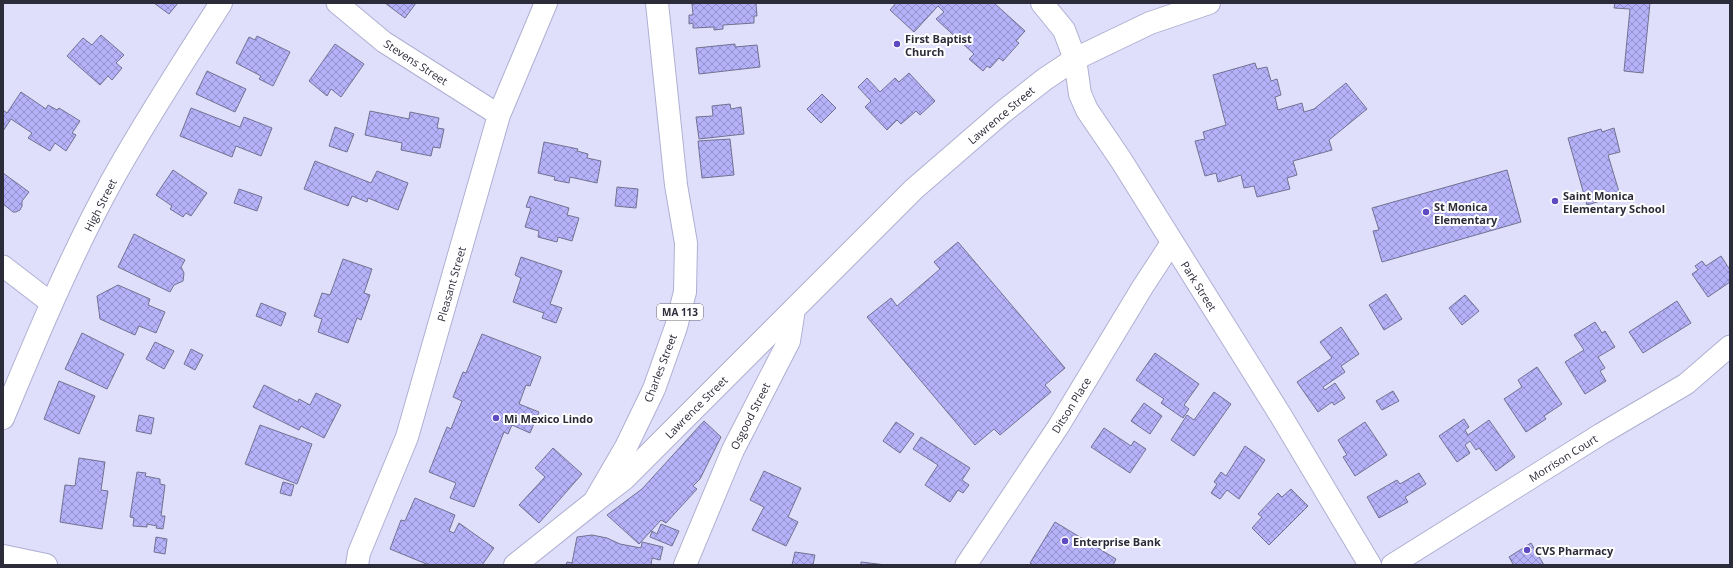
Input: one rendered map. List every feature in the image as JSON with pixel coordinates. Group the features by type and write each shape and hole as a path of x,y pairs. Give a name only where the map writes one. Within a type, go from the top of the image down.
{"main road":[{"name":"High Street","path":"3,418 51,304 110,184 156,106 221,3"},
{"name":"Pleasant Street","path":"357,565 359,553 407,437 499,115 546,3"},
{"name":"Charles Street","path":"515,565 594,502 626,447 654,389 676,327 685,292 686,243 676,185 657,3"},
{"name":"Park Street","path":"1042,3 1064,30 1075,59 1080,94 1087,110 1281,416 1370,565"},
{"name":"Lawrence Street","path":"594,502 624,479 914,189 1003,112 1075,59 1150,23 1209,3"},
{"name":"Osgood Street","path":"685,565 733,450 789,341 794,308"},
{"path":"11,560 46,565"}],"street":[{"name":"Stevens Street","path":"337,3 384,42 499,115"},
{"name":"Ditson Place","path":"966,565 1058,427 1142,288 1172,242"},
{"path":"3,266 51,304"},
{"name":"Morrison Court","path":"1392,565 1601,434 1686,384 1730,346"}],"building":[{"path":"154,3 178,3 169,14"},
{"path":"385,3 416,3 405,18"},
{"path":"756,3 757,16 754,16 754,23 723,25 723,29 714,30 714,27 693,28 693,23 689,24 689,15 693,15 692,4"},
{"path":"896,3 994,3 1025,31 1016,41 1019,43 1003,61 999,58 990,68 987,66 983,71 969,59 974,54 936,19 944,12 938,6 914,32 890,10"},
{"path":"1615,3 1650,3 1643,73 1624,71 1630,9 1614,8"},
{"path":"101,35 124,55 116,63 122,68 112,80 108,76 100,85 67,56 83,38 92,45"},
{"path":"257,36 290,52 273,86 259,79 261,76 236,63 249,37 255,40"},
{"path":"335,44 364,64 341,97 331,89 327,96 309,81"},
{"path":"735,44 735,47 757,45 760,67 699,74 696,48"},
{"path":"1255,63 1257,69 1267,67 1271,81 1277,79 1281,95 1275,97 1278,110 1302,103 1304,112 1314,109 1346,83 1367,109 1329,140 1332,150 1293,161 1297,175 1287,178 1290,189 1257,197 1254,186 1244,188 1241,175 1218,182 1216,173 1205,176 1195,141 1205,139 1203,132 1226,125 1213,75"},
{"path":"207,71 246,89 235,112 196,94"},
{"path":"909,73 935,101 920,115 916,111 901,124 897,120 887,130 865,107 871,101 858,87 867,78 880,92 895,78 899,82"},
{"path":"21,92 46,109 48,105 57,110 59,108 80,121 72,133 76,135 66,151 55,143 50,151 28,138 32,133 11,119 3,131 3,110 7,113"},
{"path":"822,94 836,108 821,123 807,109"},
{"path":"730,104 731,109 741,107 744,134 699,139 696,117 713,116 712,106"},
{"path":"191,108 240,127 244,117 272,128 261,156 236,146 232,157 180,136"},
{"path":"370,111 409,119 410,112 439,118 437,128 444,129 440,148 433,147 431,156 401,150 402,143 365,135"},
{"path":"335,127 354,134 347,152 329,146"},
{"path":"1614,128 1620,152 1608,155 1620,195 1587,205 1568,138 1601,129 1602,132"},
{"path":"730,139 734,175 702,178 698,141"},
{"path":"544,142 578,149 577,151 588,154 587,158 601,161 597,183 570,177 569,183 554,180 555,177 538,173"},
{"path":"315,161 371,183 377,171 408,183 398,210 368,198 367,202 352,196 348,206 304,189"},
{"path":"173,170 207,193 191,216 186,213 183,217 170,209 172,206 156,195"},
{"path":"1507,170 1521,222 1382,262 1373,231 1379,230 1372,208"},
{"path":"3,173 29,192 22,201 20,210 16,212 13,212 3,204"},
{"path":"617,187 638,189 636,208 615,206"},
{"path":"239,189 262,197 257,211 234,203"},
{"path":"530,196 569,208 567,215 579,218 572,241 558,237 557,242 538,237 539,231 525,227 531,208 526,207"},
{"path":"134,234 185,260 181,267 184,273 183,281 174,285 170,292 118,267"},
{"path":"958,242 1065,368 1045,385 1051,392 1000,435 994,429 975,445 867,317 891,298 897,306 940,269 934,262"},
{"path":"1721,256 1730,270 1730,282 1708,297 1692,274 1698,270 1695,266 1702,261 1706,266"},
{"path":"521,257 562,271 550,304 562,308 556,323 542,318 544,313 513,302 521,278 515,275"},
{"path":"343,259 372,269 364,293 370,295 361,320 357,318 348,343 318,332 322,319 314,316 322,293 330,295"},
{"path":"118,285 150,299 148,305 165,312 156,333 139,326 135,335 100,319 97,296"},
{"path":"1386,294 1402,319 1384,330 1369,305"},
{"path":"1465,295 1479,311 1462,325 1449,308"},
{"path":"1677,301 1691,323 1643,353 1629,332"},
{"path":"261,303 286,313 281,326 256,316"},
{"path":"1595,322 1602,333 1605,331 1615,347 1598,357 1605,368 1600,371 1606,381 1585,394 1565,362 1584,350 1574,335"},
{"path":"1341,327 1359,354 1341,366 1345,372 1323,387 1325,390 1335,383 1345,398 1334,405 1332,402 1318,412 1297,382 1332,358 1320,342"},
{"path":"82,333 124,354 107,389 65,369"},
{"name":"Mi Mexico Lindo","path":"482,334 541,357 530,386 526,385 519,404 539,412 530,433 512,425 508,434 504,432 474,507 450,498 456,483 429,472 447,427 451,429 462,401 453,397 463,372 466,373"},
{"path":"155,342 174,351 164,369 146,359"},
{"path":"191,349 203,355 195,370 184,364"},
{"path":"1155,353 1199,384 1184,405 1189,409 1183,418 1161,403 1164,399 1136,380"},
{"path":"1537,367 1562,404 1544,416 1546,419 1526,432 1504,399 1522,387 1518,380"},
{"path":"59,381 95,396 79,434 44,419"},
{"path":"264,385 298,402 299,399 310,405 316,393 341,405 324,438 301,426 299,430 253,407"},
{"path":"1393,391 1399,401 1382,410 1376,401"},
{"path":"1214,392 1231,404 1194,456 1171,440 1187,415 1194,420"},
{"path":"1144,403 1162,416 1150,434 1131,421"},
{"path":"139,415 154,418 151,434 136,431"},
{"path":"1464,419 1469,427 1465,430 1468,435 1489,420 1515,457 1496,471 1479,448 1476,450 1470,441 1465,445 1470,453 1457,462 1439,436"},
{"path":"704,421 721,437 700,479 693,486 697,489 666,523 661,520 639,544 607,515 642,489"},
{"path":"896,422 914,434 900,453 883,441"},
{"path":"1365,422 1387,455 1355,476 1343,457 1347,455 1338,440"},
{"path":"260,425 312,444 297,484 245,464"},
{"path":"1104,428 1131,446 1134,441 1146,449 1130,473 1091,447"},
{"path":"921,437 970,468 962,480 969,485 963,493 958,490 950,502 925,485 938,465 913,449"},
{"path":"1245,446 1265,460 1239,499 1227,490 1220,499 1211,493 1217,484 1214,482 1221,472 1226,476"},
{"path":"553,448 582,474 539,523 519,505 545,477 535,468"},
{"path":"79,458 105,462 101,490 108,491 102,529 60,522 65,485 75,486"},
{"path":"764,471 801,488 788,517 798,522 786,546 752,530 764,507 750,500"},
{"path":"137,472 146,473 145,476 160,479 160,484 165,485 161,516 165,516 163,529 147,524 147,527 133,526 134,518 130,517"},
{"path":"1419,473 1426,484 1405,497 1408,502 1379,518 1367,497 1397,480 1400,484"},
{"path":"283,482 294,485 291,496 280,493"},
{"path":"1291,489 1308,506 1269,545 1252,528 1262,517 1258,514 1278,493 1282,497"},
{"path":"415,498 455,515 449,531 454,533 459,523 494,548 482,565 429,565 390,549 401,520 405,521"},
{"name":"Enterprise Bank","path":"1055,522 1116,559 1113,565 1034,565 1030,563"},
{"path":"661,524 679,531 672,546 650,537 652,531 657,534"},
{"path":"592,535 607,538 620,544 641,548 642,542 663,547 660,560 652,558 651,565 566,565 567,562 572,563 577,537"},
{"path":"156,537 167,539 165,554 154,552"},
{"name":"CVS Pharmacy","path":"1531,543 1544,565 1511,565 1513,564 1509,557"},
{"path":"795,552 815,555 813,565 792,565"},
{"path":"861,562 886,565 861,565"}],"place":[{"name":"First Baptist Church","path":"897,44"},
{"name":"Saint Monica Elementary School","path":"1555,201"},
{"name":"St Monica Elementary","path":"1426,212"},
{"name":"Mi Mexico Lindo","path":"496,418"},
{"name":"Enterprise Bank","path":"1065,541"},
{"name":"CVS Pharmacy","path":"1527,550"}]}
